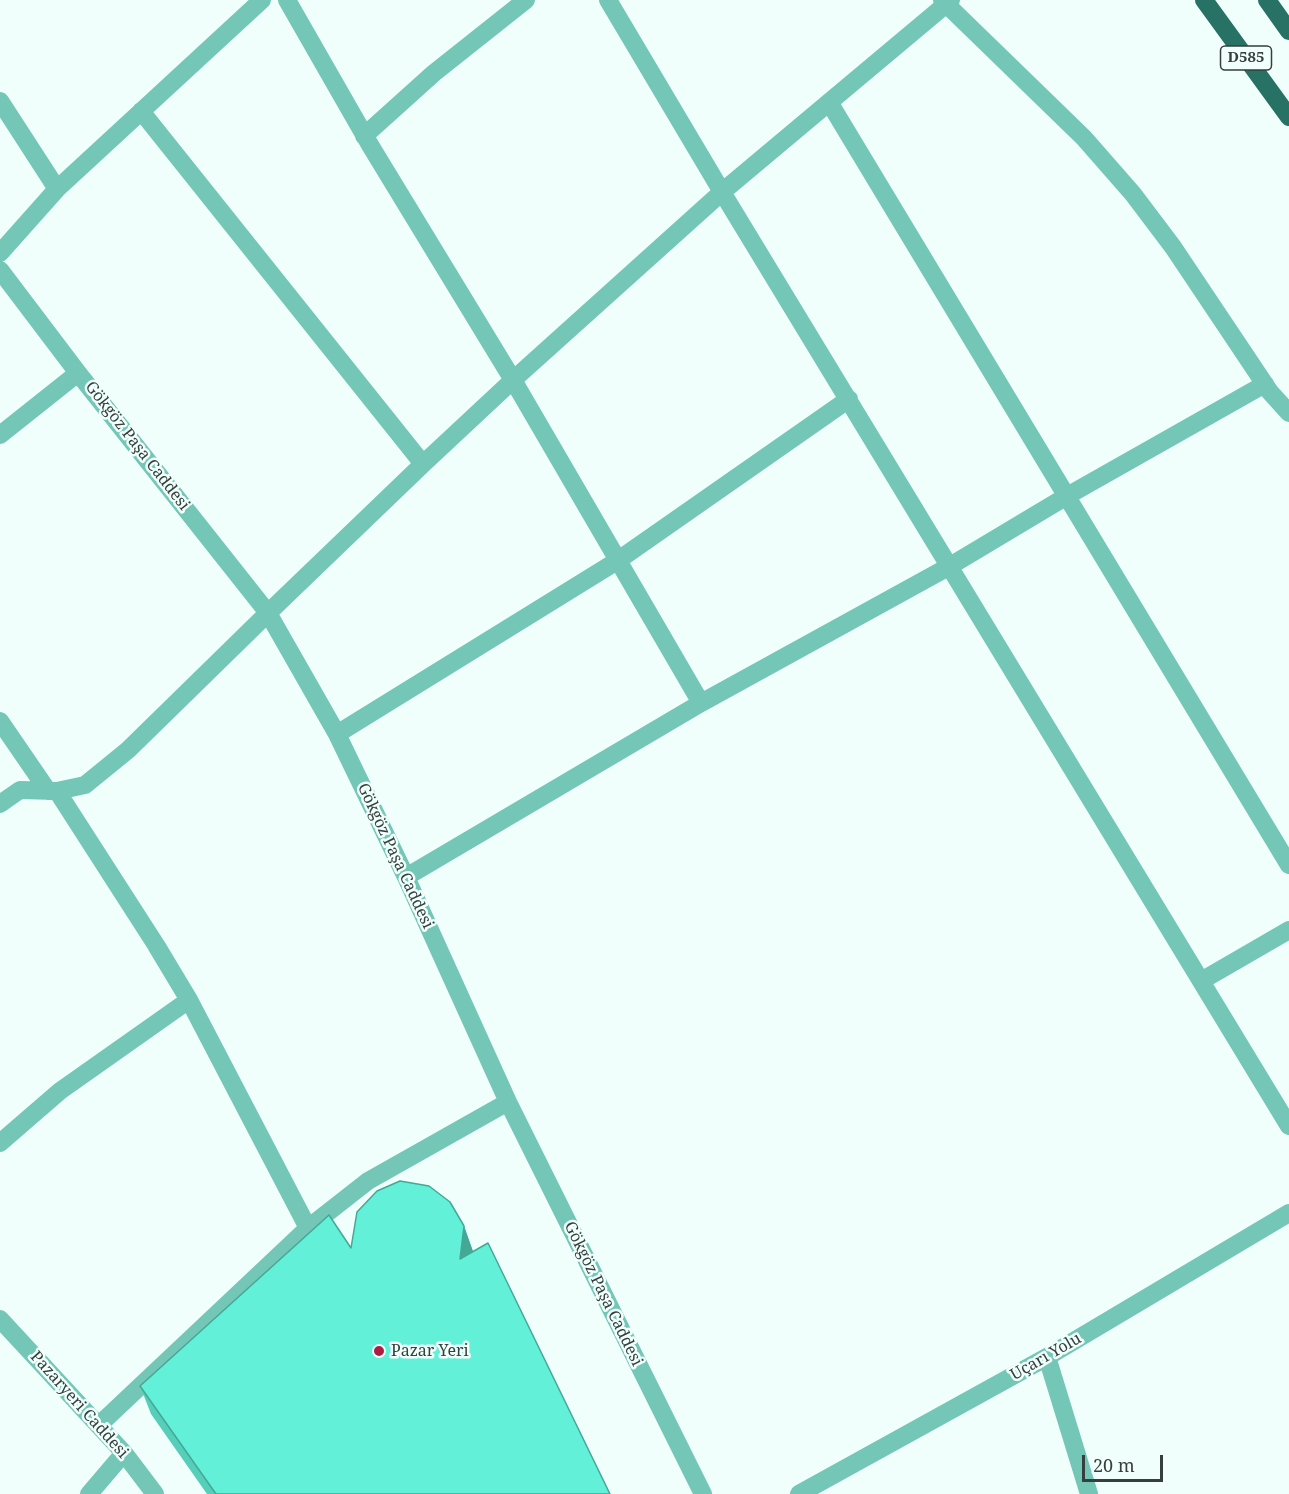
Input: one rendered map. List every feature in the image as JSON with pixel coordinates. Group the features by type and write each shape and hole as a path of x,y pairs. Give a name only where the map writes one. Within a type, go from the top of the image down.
{"highway":[{"name":"D585","path":"1204,0 1289,117"},
{"name":"D585","path":"1267,0 1289,31"}],"street":[{"path":"0,253 57,189 262,0"},
{"path":"287,0 364,136 513,380 701,703"},
{"path":"364,136 434,73 526,0"},
{"path":"608,0 722,192 1289,1126"},
{"path":"0,804 20,790 52,791 85,785 128,750 513,380 722,192 946,1 1084,138 1133,194 1173,247 1265,384 1289,413"},
{"path":"0,101 57,189"},
{"path":"829,102 1289,865"},
{"path":"141,111 423,464"},
{"name":"Gökgöz Paşa Caddesi","path":"0,270 78,373 268,613 338,734 508,1102 703,1494"},
{"path":"0,435 78,373"},
{"path":"406,877 701,703 950,566 1067,496 1265,384"},
{"path":"338,734 617,561 849,399"},
{"path":"0,722 52,791 156,945 189,1000 308,1228"},
{"path":"1201,981 1289,930"},
{"path":"0,1143 60,1091 189,1000"},
{"path":"99,1425 308,1228 368,1181 508,1102"},
{"name":"Uçarı Yolu","path":"799,1494 1047,1357 1289,1213"},
{"name":"Pazaryeri Caddesi","path":"0,1319 124,1453 154,1494"},
{"path":"1047,1357 1089,1494"},
{"path":"89,1494 124,1453"}],"building":[{"name":"Pazar Yeri","path":"400,1181 429,1186 450,1202 464,1226 460,1259 488,1243 610,1494 216,1494 140,1386 329,1215 351,1248 357,1212 377,1191"}],"place":[{"name":"Pazar Yeri","path":"379,1351"}]}
